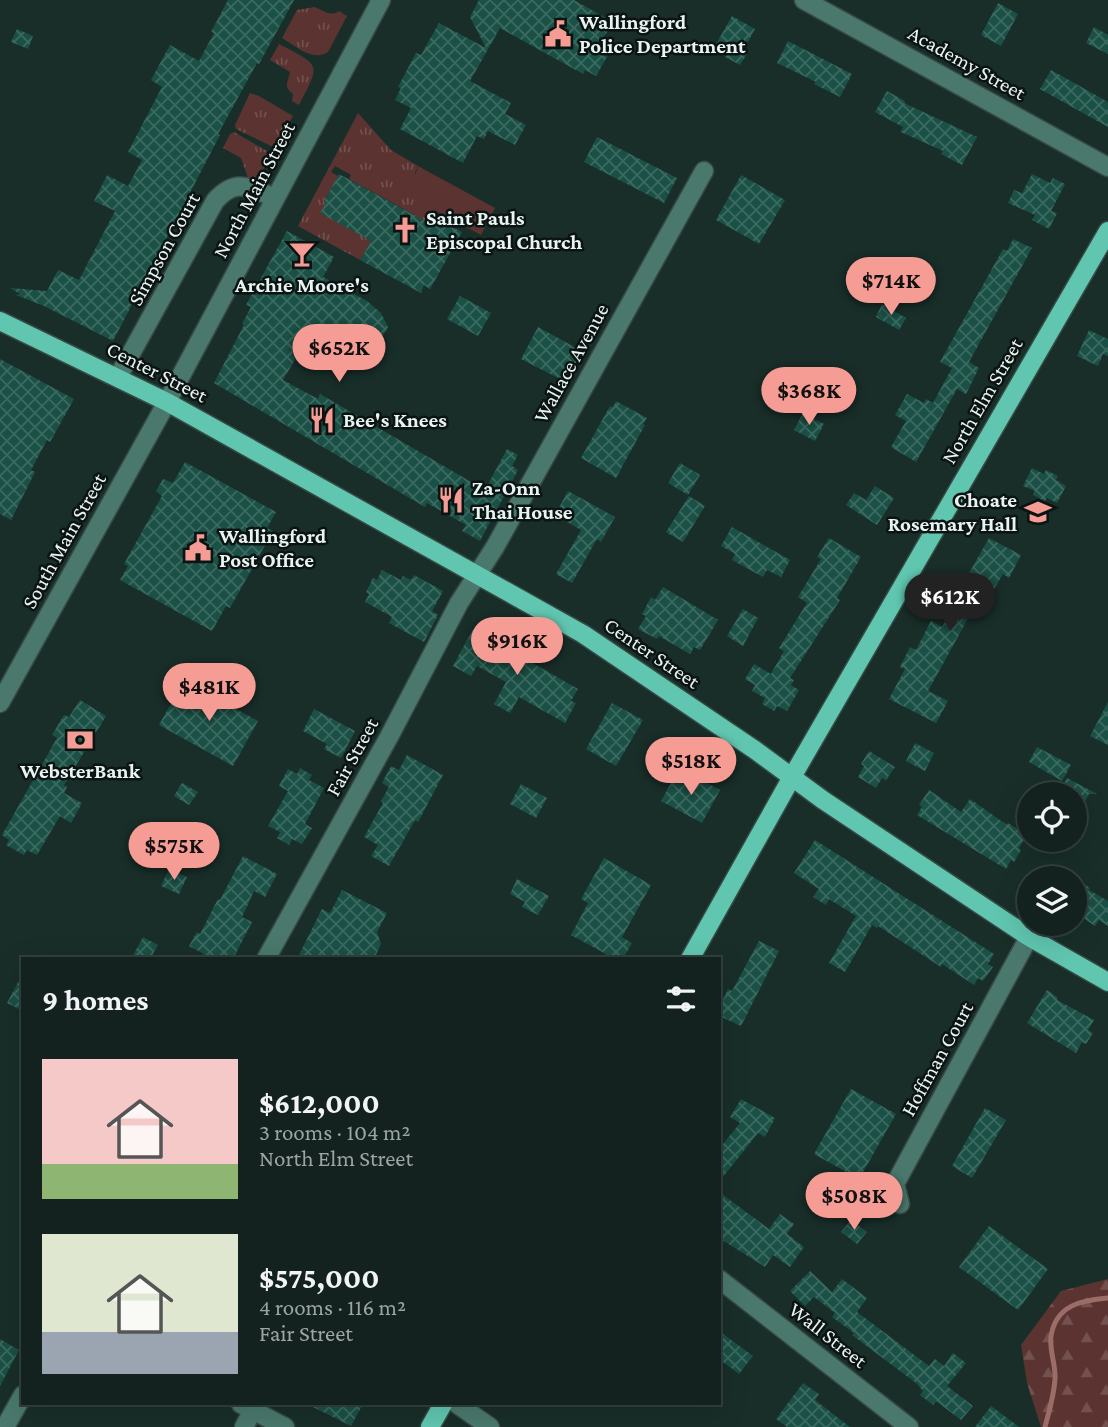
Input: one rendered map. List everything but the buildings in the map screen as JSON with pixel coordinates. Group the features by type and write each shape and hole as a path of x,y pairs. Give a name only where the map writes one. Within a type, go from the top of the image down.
{"main road":[{"name":"North Elm Street","path":"691,957 792,777 1108,231"},
{"name":"Center Street","path":"0,321 167,401 602,646 1029,937 1108,982"},
{"path":"430,1427 442,1405"}],"street":[{"name":"North Main Street","path":"167,401 381,0"},
{"name":"Academy Street","path":"804,0 1108,167"},
{"name":"Wallace Avenue","path":"477,575 704,171"},
{"name":"Simpson Court","path":"118,377 215,201 223,192 233,187 246,186 275,198"},
{"name":"South Main Street","path":"0,703 167,401"},
{"name":"Fair Street","path":"267,957 390,736 459,603 477,575"},
{"name":"Hoffman Court","path":"900,1205 895,1184 1029,937"},
{"name":"Wall Street","path":"721,1281 909,1427"},
{"path":"5,1427 21,1399"},
{"path":"458,1405 490,1427"},
{"path":"244,1427 247,1407 285,1427"}],"green space":[{"path":"315,7 330,13 339,11 347,16 328,52 322,55 304,52 282,38 297,10"},
{"path":"279,44 303,57 313,67 311,81 299,105 292,101 293,94 287,86 290,72 270,60"},
{"path":"250,93 293,116 275,148 236,129 235,125"},
{"path":"358,113 391,150 418,166 415,173 436,211 428,214 420,229 413,214 349,179 351,175 335,166 331,172 338,176 324,201 326,203 321,213 371,241 360,260 298,226"},
{"path":"234,132 272,154 257,181 248,178 241,158 223,148 230,134"},
{"path":"418,166 495,208 481,235 436,211 416,192 413,183"},
{"path":"1108,1279 1108,1427 1041,1427 1027,1383 1021,1345 1061,1291"}],"waterway":[{"path":"1045,1427 1055,1379 1051,1336 1058,1317 1072,1306 1089,1300 1108,1298"}],"place":[{"name":"Wallingford Police Department","path":"558,34"},
{"name":"Saint Pauls Episcopal Church","path":"405,230"},
{"name":"Archie Moore's","path":"302,254"},
{"name":"Bee's Knees","path":"322,420"},
{"name":"Za-Onn Thai House","path":"451,500"},
{"name":"Choate Rosemary Hall","path":"1038,512"},
{"name":"Wallingford Post Office","path":"198,548"},
{"name":"WebsterBank","path":"80,740"}]}
